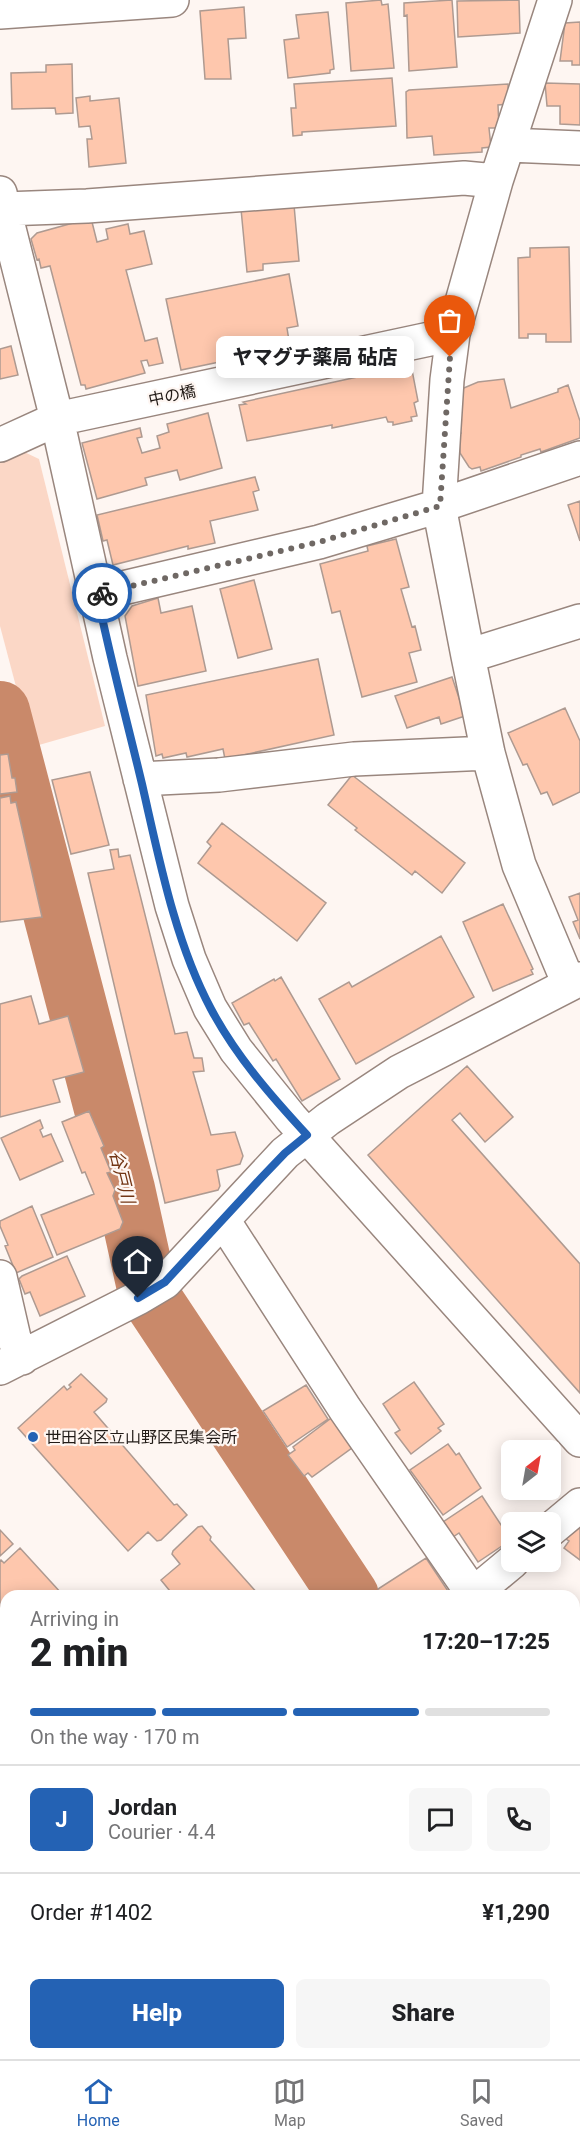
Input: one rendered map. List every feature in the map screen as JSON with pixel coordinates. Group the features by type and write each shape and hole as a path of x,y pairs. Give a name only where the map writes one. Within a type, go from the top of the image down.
{"street":[{"path":"0,12 172,0"},
{"path":"11,1363 152,1290 223,1220 285,1153 307,1135 399,1072 575,982 519,865 488,753 440,506 447,380 453,334 496,181 555,0"},
{"path":"508,145 580,148"},
{"path":"496,181 464,178 87,206 2,201 57,419 110,658 172,906 189,959 210,1008 236,1050 307,1135 580,1440"},
{"name":"中の橋","path":"0,445 57,419 453,334"},
{"path":"97,594 319,542 440,506 580,458"},
{"path":"468,656 580,621"},
{"path":"141,779 219,775 354,759 488,753"},
{"path":"223,1220 345,1408 469,1590"},
{"path":"0,1277 14,1338 11,1363"},
{"path":"561,1521 580,1505"},
{"path":"478,1590 501,1571"}],"shaded area":[{"path":"20,450 39,459 105,726 32,747 0,626 0,459"}],"building":[{"path":"381,0 382,5 388,4 394,68 351,71 346,3"},
{"path":"452,0 457,67 409,71 407,15 404,16 404,3"},
{"path":"519,0 520,33 458,37 457,1"},
{"path":"244,7 246,38 228,39 231,79 205,79 200,11"},
{"path":"328,12 334,69 330,70 330,73 288,78 284,40 299,38 296,15"},
{"path":"580,22 580,65 572,65 572,61 560,61 565,23"},
{"path":"72,64 73,113 56,114 55,108 12,109 11,73 46,72 46,65"},
{"path":"392,78 396,126 302,132 302,135 293,136 291,108 296,108 294,84"},
{"path":"545,83 580,84 580,125 560,124 560,106 547,106"},
{"path":"508,84 509,104 498,105 499,128 489,128 491,147 482,148 482,152 434,155 432,136 407,138 406,92 409,90"},
{"path":"90,96 90,101 119,98 126,163 89,167 87,139 92,139 90,126 79,127 76,98"},
{"path":"294,205 299,261 263,264 263,270 247,272 241,209"},
{"path":"91,218 97,242 108,239 106,229 128,224 130,234 144,231 152,264 126,270 145,341 157,338 163,363 149,366 147,360 141,361 145,373 86,389 85,385 81,385 50,266 41,268 31,239 37,233"},
{"path":"569,247 571,342 546,342 546,334 528,334 528,338 519,338 518,258 530,257 530,248"},
{"path":"289,274 298,326 287,328 290,347 181,370 166,299"},
{"path":"11,346 18,375 0,379 0,349"},
{"path":"408,366 409,370 412,370 418,401 414,403 417,416 411,417 412,421 393,425 393,422 388,422 386,417 247,441 239,405 246,404 243,402"},
{"path":"504,379 511,408 558,392 558,389 568,385 580,421 580,438 541,452 540,449 521,455 521,457 481,471 480,467 472,469 469,467 460,453 459,435 461,433 455,422 459,390 478,382"},
{"path":"208,413 222,468 180,480 177,470 145,478 147,485 97,499 82,443 140,428 142,437 137,438 142,453 160,448 157,436 169,432 167,424"},
{"path":"255,477 259,490 253,492 258,510 210,521 215,543 188,549 188,546 113,565 107,540 103,541 97,515"},
{"path":"580,501 580,541 568,505"},
{"path":"396,539 409,587 401,589 421,650 409,653 417,682 362,697 340,611 332,613 320,564 368,551 367,546"},
{"path":"254,580 272,649 238,658 220,589"},
{"path":"158,598 161,613 192,606 206,671 138,686 125,616 132,606"},
{"path":"318,659 334,735 225,759 223,749 187,757 186,753 163,758 162,754 156,756 146,695"},
{"path":"452,677 465,716 441,724 439,717 407,728 395,696"},
{"path":"565,708 580,741 580,792 553,805 547,792 541,794 527,764 523,765 508,733"},
{"path":"8,754 17,792 0,794 0,755"},
{"path":"90,772 109,845 71,854 52,780"},
{"path":"352,775 465,863 442,893 415,871 412,875 355,830 357,828 328,805"},
{"path":"10,796 11,803 16,802 42,917 0,922 0,798"},
{"path":"222,823 326,903 297,941 198,863 211,846 207,842"},
{"path":"118,849 119,857 130,855 175,1034 187,1032 194,1058 202,1058 204,1071 193,1072 211,1135 235,1132 243,1156 240,1164 217,1170 220,1186 218,1190 165,1203 88,873 114,869 110,850"},
{"path":"580,893 580,939 573,922 578,920 569,897"},
{"path":"503,904 533,969 531,970 533,974 493,991 463,922"},
{"path":"441,936 474,997 356,1064 319,999 349,982 352,987"},
{"path":"281,977 340,1079 302,1101 276,1059 273,1061 249,1023 244,1025 232,1003"},
{"path":"31,996 39,1024 68,1016 84,1072 53,1080 60,1102 0,1117 0,1004"},
{"path":"467,1066 513,1117 485,1142 460,1113 452,1120 580,1264 580,1393 368,1155"},
{"path":"89,1111 104,1146 101,1148 111,1172 107,1173 115,1190 113,1196 123,1222 120,1229 57,1255 41,1215 94,1194 85,1172 82,1173 62,1122"},
{"path":"40,1120 43,1137 51,1134 63,1161 20,1180 1,1138"},
{"path":"32,1206 53,1257 16,1273 5,1246 8,1245 0,1221"},
{"path":"67,1256 85,1296 40,1316 30,1292 25,1294 19,1279"},
{"path":"81,1374 107,1399 94,1412 174,1505 177,1504 187,1515 161,1540 157,1541 148,1532 128,1551 18,1428 64,1386 67,1390 71,1387 69,1385"},
{"path":"414,1382 444,1424 438,1428 441,1431 411,1454 395,1433 400,1430 383,1404"},
{"path":"306,1385 328,1419 287,1447 263,1411"},
{"path":"334,1416 356,1445 312,1477 308,1473 304,1476 288,1455 295,1450 293,1447"},
{"path":"448,1444 456,1455 459,1453 481,1488 443,1515 410,1470"},
{"path":"482,1496 501,1525 501,1547 478,1562 459,1533 453,1537 443,1522"},
{"path":"202,1526 211,1537 210,1540 255,1590 169,1590 161,1580 180,1564 172,1554 173,1551 198,1527"},
{"path":"577,1526 580,1527 580,1560 564,1548 569,1541 566,1539"},
{"path":"0,1530 13,1544 0,1556"},
{"path":"20,1548 58,1590 0,1590 1,1560 4,1563"},
{"path":"426,1558 447,1590 379,1590"}],"waterway":[{"name":"谷戸川","path":"0,711 125,1189 148,1293 345,1590"}],"way so far":[{"path":"102,593 319,542 440,506 450,357"}],"place":[{"name":"ヤマグチ薬局 砧店","path":"450,357"},
{"name":"世田谷区立山野区民集会所","path":"33,1437"}],"route":[{"path":"102,593 97,594 110,658 172,906 189,959 210,1008 236,1050 307,1135 285,1153 165,1282 138,1298"}]}
